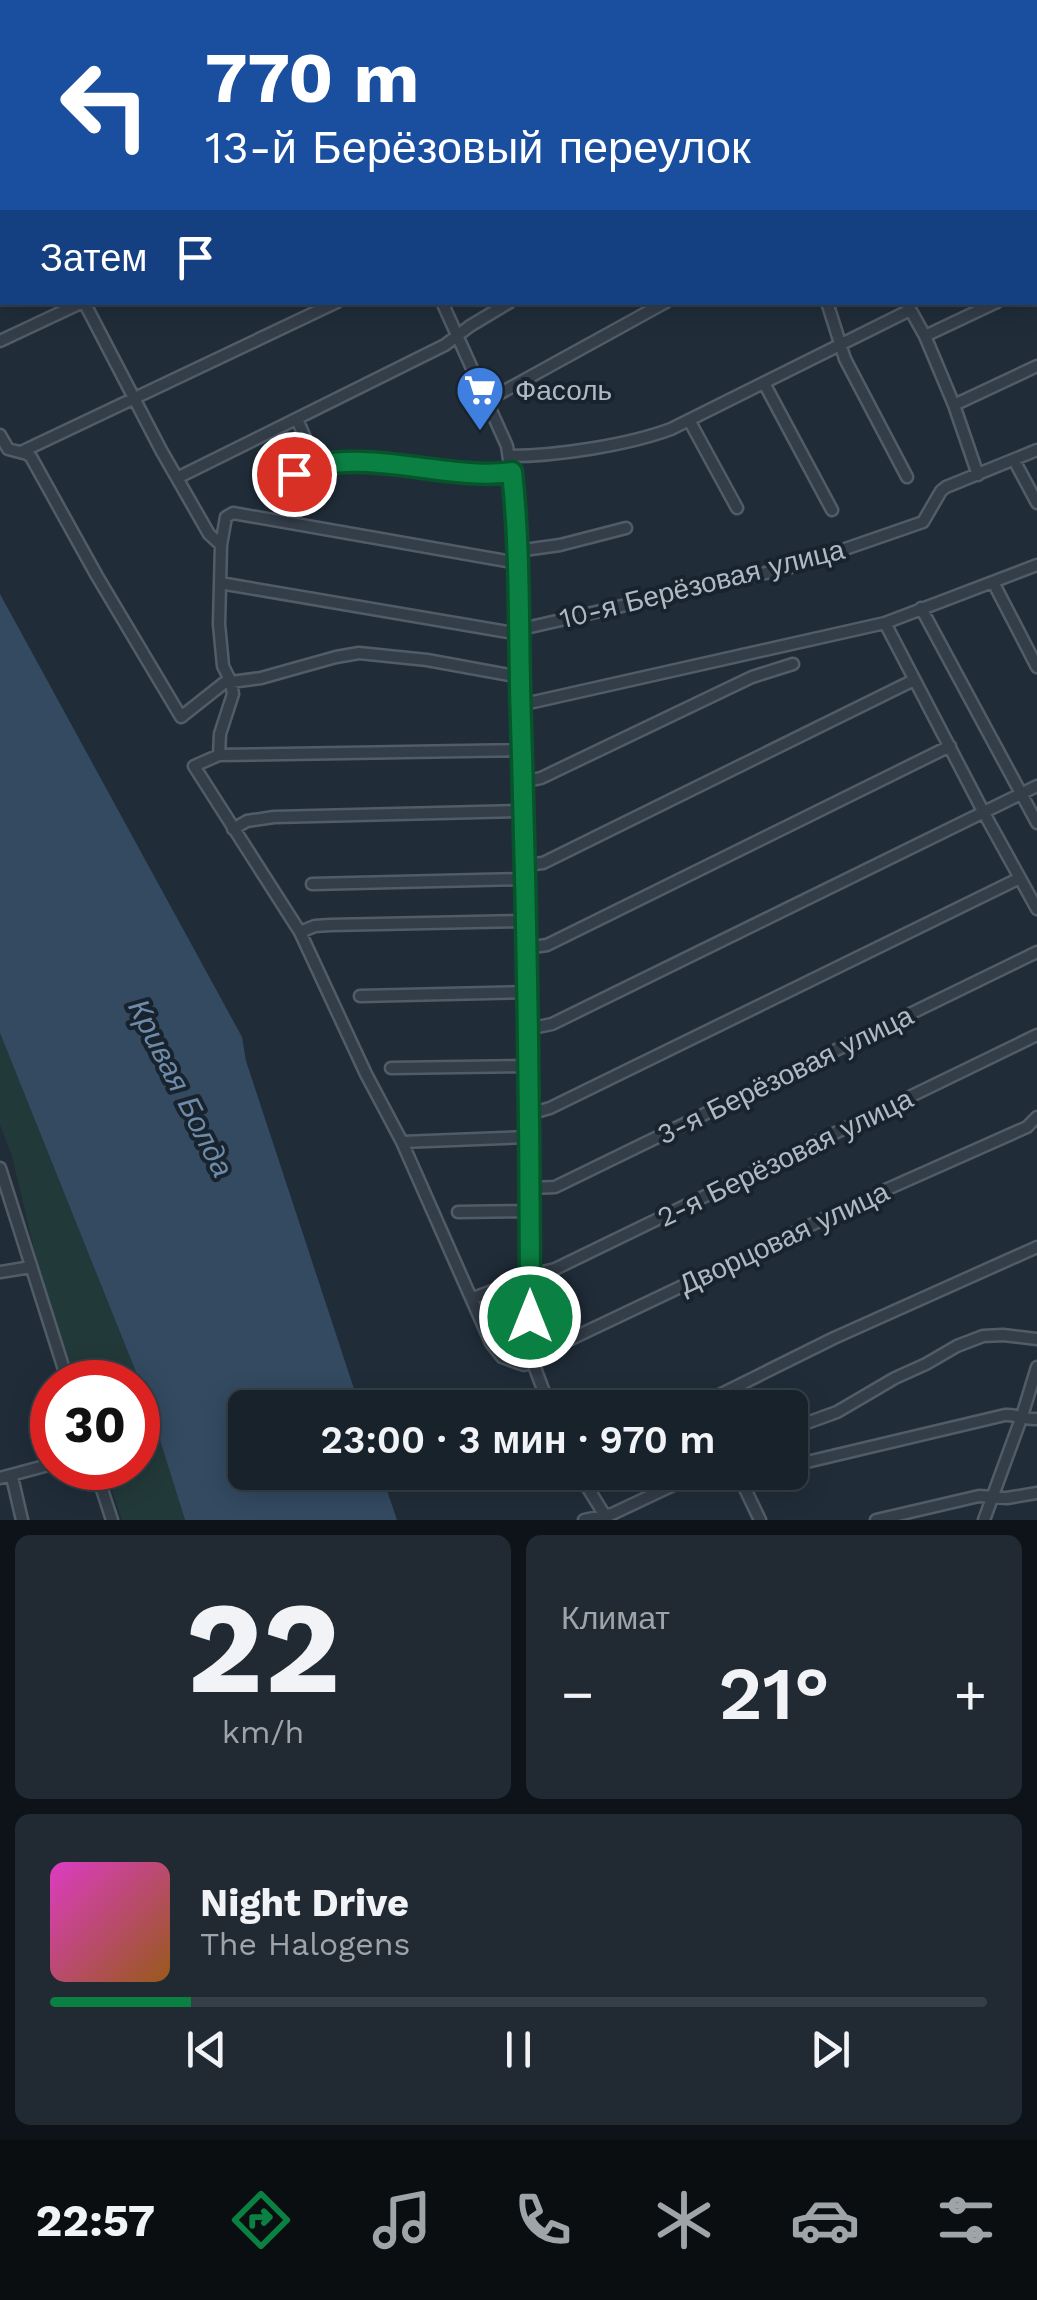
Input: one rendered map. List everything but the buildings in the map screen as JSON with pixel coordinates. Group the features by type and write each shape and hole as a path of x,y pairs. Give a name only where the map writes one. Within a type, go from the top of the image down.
{"street":[{"path":"0,341 78,305"},
{"path":"86,305 209,534 220,545"},
{"path":"22,452 330,305"},
{"path":"443,305 488,400 510,456 512,472 530,1114 530,1346 543,1390"},
{"path":"178,478 458,336 505,305"},
{"path":"488,400 661,305"},
{"path":"828,305 845,360 907,476"},
{"path":"924,336 991,305"},
{"path":"510,456 554,454 650,436 840,345 907,306 954,404 978,476"},
{"path":"954,404 1037,366"},
{"path":"764,382 832,510"},
{"path":"298,419 316,464"},
{"path":"689,420 737,508"},
{"path":"0,434 8,449 31,457 96,576 182,716 216,688 231,682 359,653 427,660 520,678"},
{"name":"10-я Берёзовая улица","path":"220,583 507,633 820,558 923,522 941,491 1037,450"},
{"path":"1014,460 1037,503"},
{"path":"281,481 316,464 399,465 487,474 512,472"},
{"path":"219,755 220,734 233,694 221,652 220,545 226,517 233,512 517,557 626,528"},
{"path":"520,705 885,623 1037,566"},
{"path":"992,582 1037,667"},
{"path":"921,608 1037,823"},
{"path":"885,623 1037,909"},
{"path":"522,782 541,778 752,678 793,664"},
{"path":"524,866 543,862 914,680"},
{"path":"526,948 547,944 950,746"},
{"path":"522,750 219,755 194,766 300,932 402,1142 492,1343 514,1363 532,1360"},
{"path":"528,1029 552,1024 1037,786"},
{"path":"233,828 260,818 523,811"},
{"path":"530,1114 550,1108 1020,878"},
{"path":"312,884 524,880"},
{"path":"300,932 330,925 525,921"},
{"name":"3-я Берёзовая улица","path":"531,1188 554,1187 1037,952"},
{"path":"360,996 527,992"},
{"name":"2-я Берёзовая улица","path":"530,1274 555,1269 1037,1034"},
{"path":"390,1068 528,1066"},
{"name":"Дворцовая улица","path":"532,1360 874,1195 1027,1128 1037,1117"},
{"path":"402,1142 530,1137"},
{"path":"0,1168 61,1360"},
{"path":"458,1212 530,1211"},
{"path":"729,1390 1037,1247"},
{"path":"0,1272 30,1267"},
{"path":"473,1298 503,1288 530,1288"},
{"path":"808,1422 837,1412 958,1346 993,1334 1037,1339"},
{"path":"984,1520 1037,1367"},
{"path":"808,1462 1005,1416 1017,1414 1037,1419"},
{"path":"22,1520 6,1478 30,1471"},
{"path":"102,1490 112,1520"},
{"path":"589,1490 606,1518"},
{"path":"584,1520 606,1518 664,1490"},
{"path":"745,1490 760,1520"},
{"path":"876,1520 979,1496 1007,1498 1037,1493"}],"green space":[{"path":"0,1033 131,1360 69,1360 40,1274 12,1156 0,1125"},
{"path":"160,1440 185,1520 122,1520 112,1490 160,1490"}],"water":[{"name":"Кривая Болда","path":"0,594 242,1037 246,1061 354,1390 228,1390 228,1490 387,1490 397,1520 185,1520 160,1440 160,1360 131,1360 0,1033"}],"place":[{"name":"Фасоль","path":"480,432"}],"route":[{"path":"294,474 316,464 359,463 487,474 512,472 523,811 530,1317"}]}
